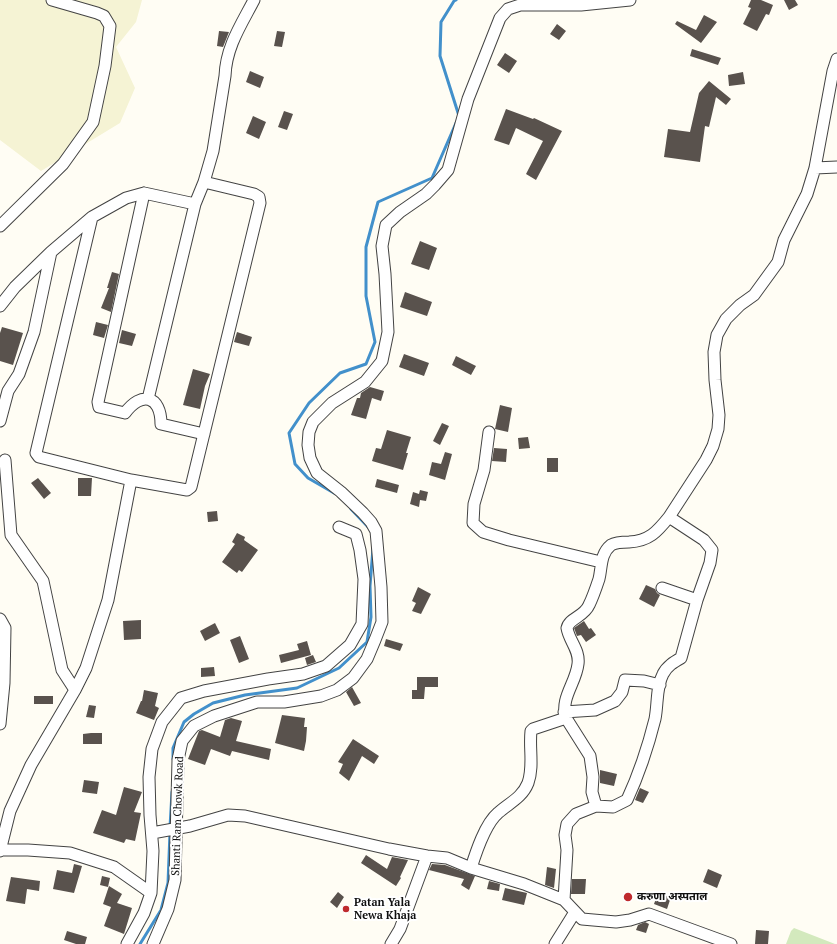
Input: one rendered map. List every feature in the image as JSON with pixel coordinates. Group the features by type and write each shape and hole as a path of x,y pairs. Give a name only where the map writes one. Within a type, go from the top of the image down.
{"street":[{"path":"0,226 63,164 93,122 105,66 110,26 104,16 52,0"},
{"path":"148,399 195,204 204,182 213,151 229,48 254,0"},
{"name":"Shanti Ram Chowk Road","path":"153,944 168,909 175,880 175,829 178,760 182,741 194,726 214,716 257,702 284,702 321,696 338,690 353,678 366,659 382,622 381,587 376,531 371,522 363,513 341,492 317,473 310,458 308,445 309,432 313,422 332,403 365,382 382,361 388,332 382,246 386,225 430,189 448,170 468,99 500,18 508,9 520,5 580,5 630,0"},
{"path":"596,806 592,792 593,778 590,756 565,715 565,699 573,683 578,664 576,649 566,628 570,622 585,612 589,606 599,578 603,556 611,545 651,537 661,528 706,460 713,446 718,429 719,415 715,380 714,352 717,336 726,319 740,305 754,295 778,262 784,240 807,194 815,168 833,71 837,59"},
{"path":"815,168 837,167"},
{"path":"92,218 36,453 39,457 131,480 187,490 191,487 193,482 260,203 259,197 254,194 204,182"},
{"path":"0,306 15,287 51,252 92,218 126,198 144,193 195,204"},
{"path":"144,193 98,402 99,407 125,413 130,406 136,402 148,399 157,405 161,413 161,424 204,434"},
{"path":"0,421 8,390 19,374 34,332 51,252"},
{"path":"489,432 484,470 474,504 473,524 483,532 509,540 601,562"},
{"path":"5,460 11,535 43,581 62,670 75,690"},
{"path":"0,850 10,811 31,764 75,690 86,668 108,600 131,480"},
{"path":"564,900 567,850 565,835 566,824 576,814 596,806 612,807 627,800 642,765 655,717 658,692 663,674 671,664 681,658 697,600 710,563 712,550 704,540 669,517"},
{"path":"127,944 144,913 151,893 153,851 156,832 149,777 152,749 162,722 181,698 204,691 303,674 326,666 350,645 362,624 364,579 356,534 339,527"},
{"path":"662,588 697,600"},
{"path":"0,619 5,628 0,724"},
{"path":"471,868 480,840 493,819 497,813 522,794 527,783 531,768 531,731 533,729 565,715 595,710 616,700 622,692 626,680 644,681 660,685"},
{"path":"156,832 175,829 228,815 245,816 427,856 447,858 471,868 524,884 564,900 582,919 616,922 630,920 649,914 731,944"},
{"path":"0,850 70,853 114,867 151,893"},
{"path":"391,944 400,929 427,856"},
{"path":"555,944 575,912"}],"shaded area":[{"path":"0,0 142,0 136,22 116,47 135,88 120,123 41,171 0,140"}],"green space":[{"path":"794,928 835,944 786,944 791,931"}],"building":[{"path":"751,0 761,0 773,5 769,15 766,14 757,31 743,24 751,8 748,7"},
{"path":"784,0 795,0 798,5 789,10"},
{"path":"704,15 717,22 701,43 675,24 677,21 696,30"},
{"path":"557,24 566,31 559,40 550,34"},
{"path":"219,31 229,32 223,47 217,46"},
{"path":"277,31 285,32 282,47 274,46"},
{"path":"692,49 721,58 718,65 690,56"},
{"path":"505,53 517,61 509,73 497,65"},
{"path":"250,71 264,77 260,88 246,82"},
{"path":"743,72 745,84 729,86 728,75"},
{"path":"709,81 731,99 726,105 716,97 709,127 705,126 700,162 664,157 668,129 690,132 699,93"},
{"path":"506,109 533,119 534,118 562,131 536,180 526,174 543,141 516,128 509,145 494,140"},
{"path":"284,111 293,114 287,130 278,127"},
{"path":"253,116 266,122 259,139 246,133"},
{"path":"420,241 437,248 429,270 411,264"},
{"path":"112,272 119,274 111,312 101,308 109,288 107,288"},
{"path":"405,292 432,302 427,316 400,307"},
{"path":"96,322 108,325 104,338 93,335"},
{"path":"2,327 23,333 13,365 0,361 0,333"},
{"path":"122,330 136,334 132,346 119,343"},
{"path":"237,332 252,337 249,346 234,342"},
{"path":"404,354 429,363 424,376 399,367"},
{"path":"456,356 476,366 471,375 452,365"},
{"path":"193,369 210,374 205,386 200,409 183,405"},
{"path":"370,387 384,391 381,401 372,398 366,419 351,415 357,398 360,398 361,393"},
{"path":"500,405 512,408 508,432 495,429"},
{"path":"442,423 449,426 440,445 433,441"},
{"path":"387,430 411,437 403,470 372,461 376,448 381,449"},
{"path":"528,437 530,448 519,449 518,438"},
{"path":"494,448 507,449 506,462 492,461"},
{"path":"445,452 452,454 445,480 429,475 432,462 441,464"},
{"path":"547,458 558,458 558,472 547,472"},
{"path":"38,478 51,493 44,499 31,483"},
{"path":"78,478 92,478 91,496 78,496"},
{"path":"377,479 399,485 397,493 375,487"},
{"path":"420,490 428,492 426,501 420,500 419,507 410,504 413,492 419,494"},
{"path":"217,511 218,521 208,522 207,512"},
{"path":"237,533 245,537 244,540 258,550 242,572 239,570 237,573 222,562 235,544 232,542"},
{"path":"646,585 655,589 660,595 654,607 639,599"},
{"path":"418,587 431,594 421,614 412,611 416,603 412,601"},
{"path":"141,620 141,639 124,640 123,621"},
{"path":"584,621 589,629 591,628 596,635 586,642 581,635 577,636 574,628"},
{"path":"215,623 220,633 205,641 200,631"},
{"path":"240,636 249,659 239,663 230,640"},
{"path":"386,639 403,644 400,651 384,646"},
{"path":"307,641 311,655 281,663 279,655 299,650 297,644"},
{"path":"313,655 316,662 307,665 305,658"},
{"path":"214,667 215,676 201,677 201,668"},
{"path":"417,677 438,677 438,687 425,687 424,699 412,699 412,690 417,690"},
{"path":"352,687 361,703 354,706 346,692"},
{"path":"144,690 158,693 155,706 159,708 154,720 136,713 142,701"},
{"path":"34,696 53,696 53,704 34,704"},
{"path":"89,705 96,706 94,718 86,717"},
{"path":"282,715 305,718 304,727 307,727 304,751 275,743"},
{"path":"231,718 242,721 236,741 271,749 269,760 232,751 230,756 211,749 205,765 188,759 199,731 202,730 220,737 225,720"},
{"path":"102,733 102,744 83,744 83,734"},
{"path":"353,739 379,756 374,764 362,756 349,781 339,773 343,764 338,762"},
{"path":"600,770 617,774 614,786 600,783"},
{"path":"84,780 99,782 97,794 82,792"},
{"path":"124,787 142,792 134,812 141,813 135,841 126,839 124,843 93,833 102,810 116,815"},
{"path":"640,788 649,792 643,803 635,800"},
{"path":"366,855 387,869 392,857 408,860 396,886 361,863"},
{"path":"74,864 82,866 74,893 53,889 57,870 72,873"},
{"path":"432,864 445,865 475,876 469,890 461,885 464,879 429,870"},
{"path":"547,867 556,869 554,888 545,885"},
{"path":"708,869 722,875 717,888 703,882"},
{"path":"102,876 110,878 108,887 100,885"},
{"path":"11,877 40,881 39,891 27,889 25,904 6,901"},
{"path":"572,879 586,879 585,894 571,894"},
{"path":"489,881 500,884 499,891 487,889"},
{"path":"109,886 122,894 117,903 132,908 124,934 104,926 111,907 103,904"},
{"path":"505,888 527,893 524,905 502,900"},
{"path":"338,892 344,897 337,908 330,902"},
{"path":"658,893 671,897 667,909 654,904"},
{"path":"645,922 649,924 646,933 636,930 638,925"},
{"path":"756,930 769,931 768,944 755,944"},
{"path":"67,931 87,937 85,944 76,944 64,940"}],"waterway":[{"path":"456,0 441,22 440,56 459,116"},
{"path":"334,493 308,478 295,464 289,433 309,403 340,373 366,364 375,342 366,296 366,247 378,202 432,178 456,123"},
{"path":"351,509 369,528"},
{"path":"173,759 173,748 184,722 194,714 213,703 245,695 297,688 339,668 367,642 371,617 370,586 373,548"},
{"path":"170,827 172,792"},
{"path":"140,944 161,910 168,883 170,832"}],"place":[{"name":"करुणा अस्पताल","path":"628,897"},
{"name":"Patan Yala Newa Khaja","path":"346,909"}]}
